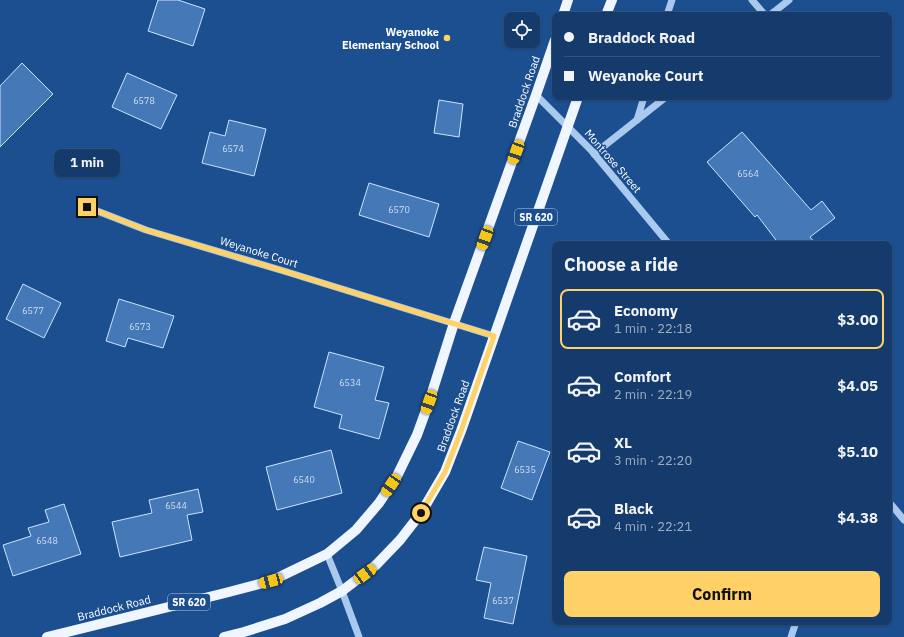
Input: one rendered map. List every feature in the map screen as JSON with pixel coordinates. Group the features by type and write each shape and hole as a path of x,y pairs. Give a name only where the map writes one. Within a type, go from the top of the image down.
{"main road":[{"path":"564,12 568,0"},
{"path":"607,12 612,0"},
{"name":"Braddock Road","path":"47,637 271,581 327,554 356,530 379,503 397,476 417,435 454,323 552,49"},
{"name":"Braddock Road","path":"224,637 286,619 320,603 342,590 376,566 400,540 421,513 445,472 461,431 577,100"}],"street":[{"path":"668,12 672,0"},
{"path":"752,0 762,12"},
{"path":"774,12 789,0"},
{"name":"Montrose Street","path":"536,95 594,154 666,241"},
{"path":"637,120 643,100"},
{"path":"594,154 662,100"},
{"name":"Weyanoke Court","path":"87,207 146,230 494,336"},
{"path":"892,506 904,520"},
{"path":"327,554 359,637"},
{"path":"791,637 795,625"}],"building":[{"path":"158,0 178,0 205,9 193,46 148,31"},
{"path":"22,63 53,94 0,147 0,86"},
{"path":"127,73 177,95 161,129 112,107"},
{"path":"439,100 463,104 459,137 434,133"},
{"path":"229,120 266,129 254,176 202,163 210,132 225,136"},
{"path":"742,132 811,210 822,201 835,218 810,237 813,241 777,241 757,215 755,217 707,162"},
{"path":"369,183 439,204 429,237 359,215"},
{"path":"23,284 61,303 44,338 6,319"},
{"path":"119,299 174,316 163,348 128,338 125,347 106,341"},
{"path":"329,352 384,367 375,400 389,403 379,439 339,428 342,415 314,407"},
{"path":"518,441 550,452 532,500 501,488"},
{"path":"331,450 342,493 277,510 266,467"},
{"path":"198,489 203,512 187,515 192,540 120,557 112,522 152,513 149,500"},
{"path":"64,504 81,554 13,576 3,545 31,536 28,528 49,522 45,510"},
{"path":"484,547 527,556 513,624 484,618 491,583 476,580"}],"place":[{"name":"Weyanoke Elementary School","path":"447,38"}],"route":[{"path":"87,207 146,230 494,336 445,472 421,513"}]}
